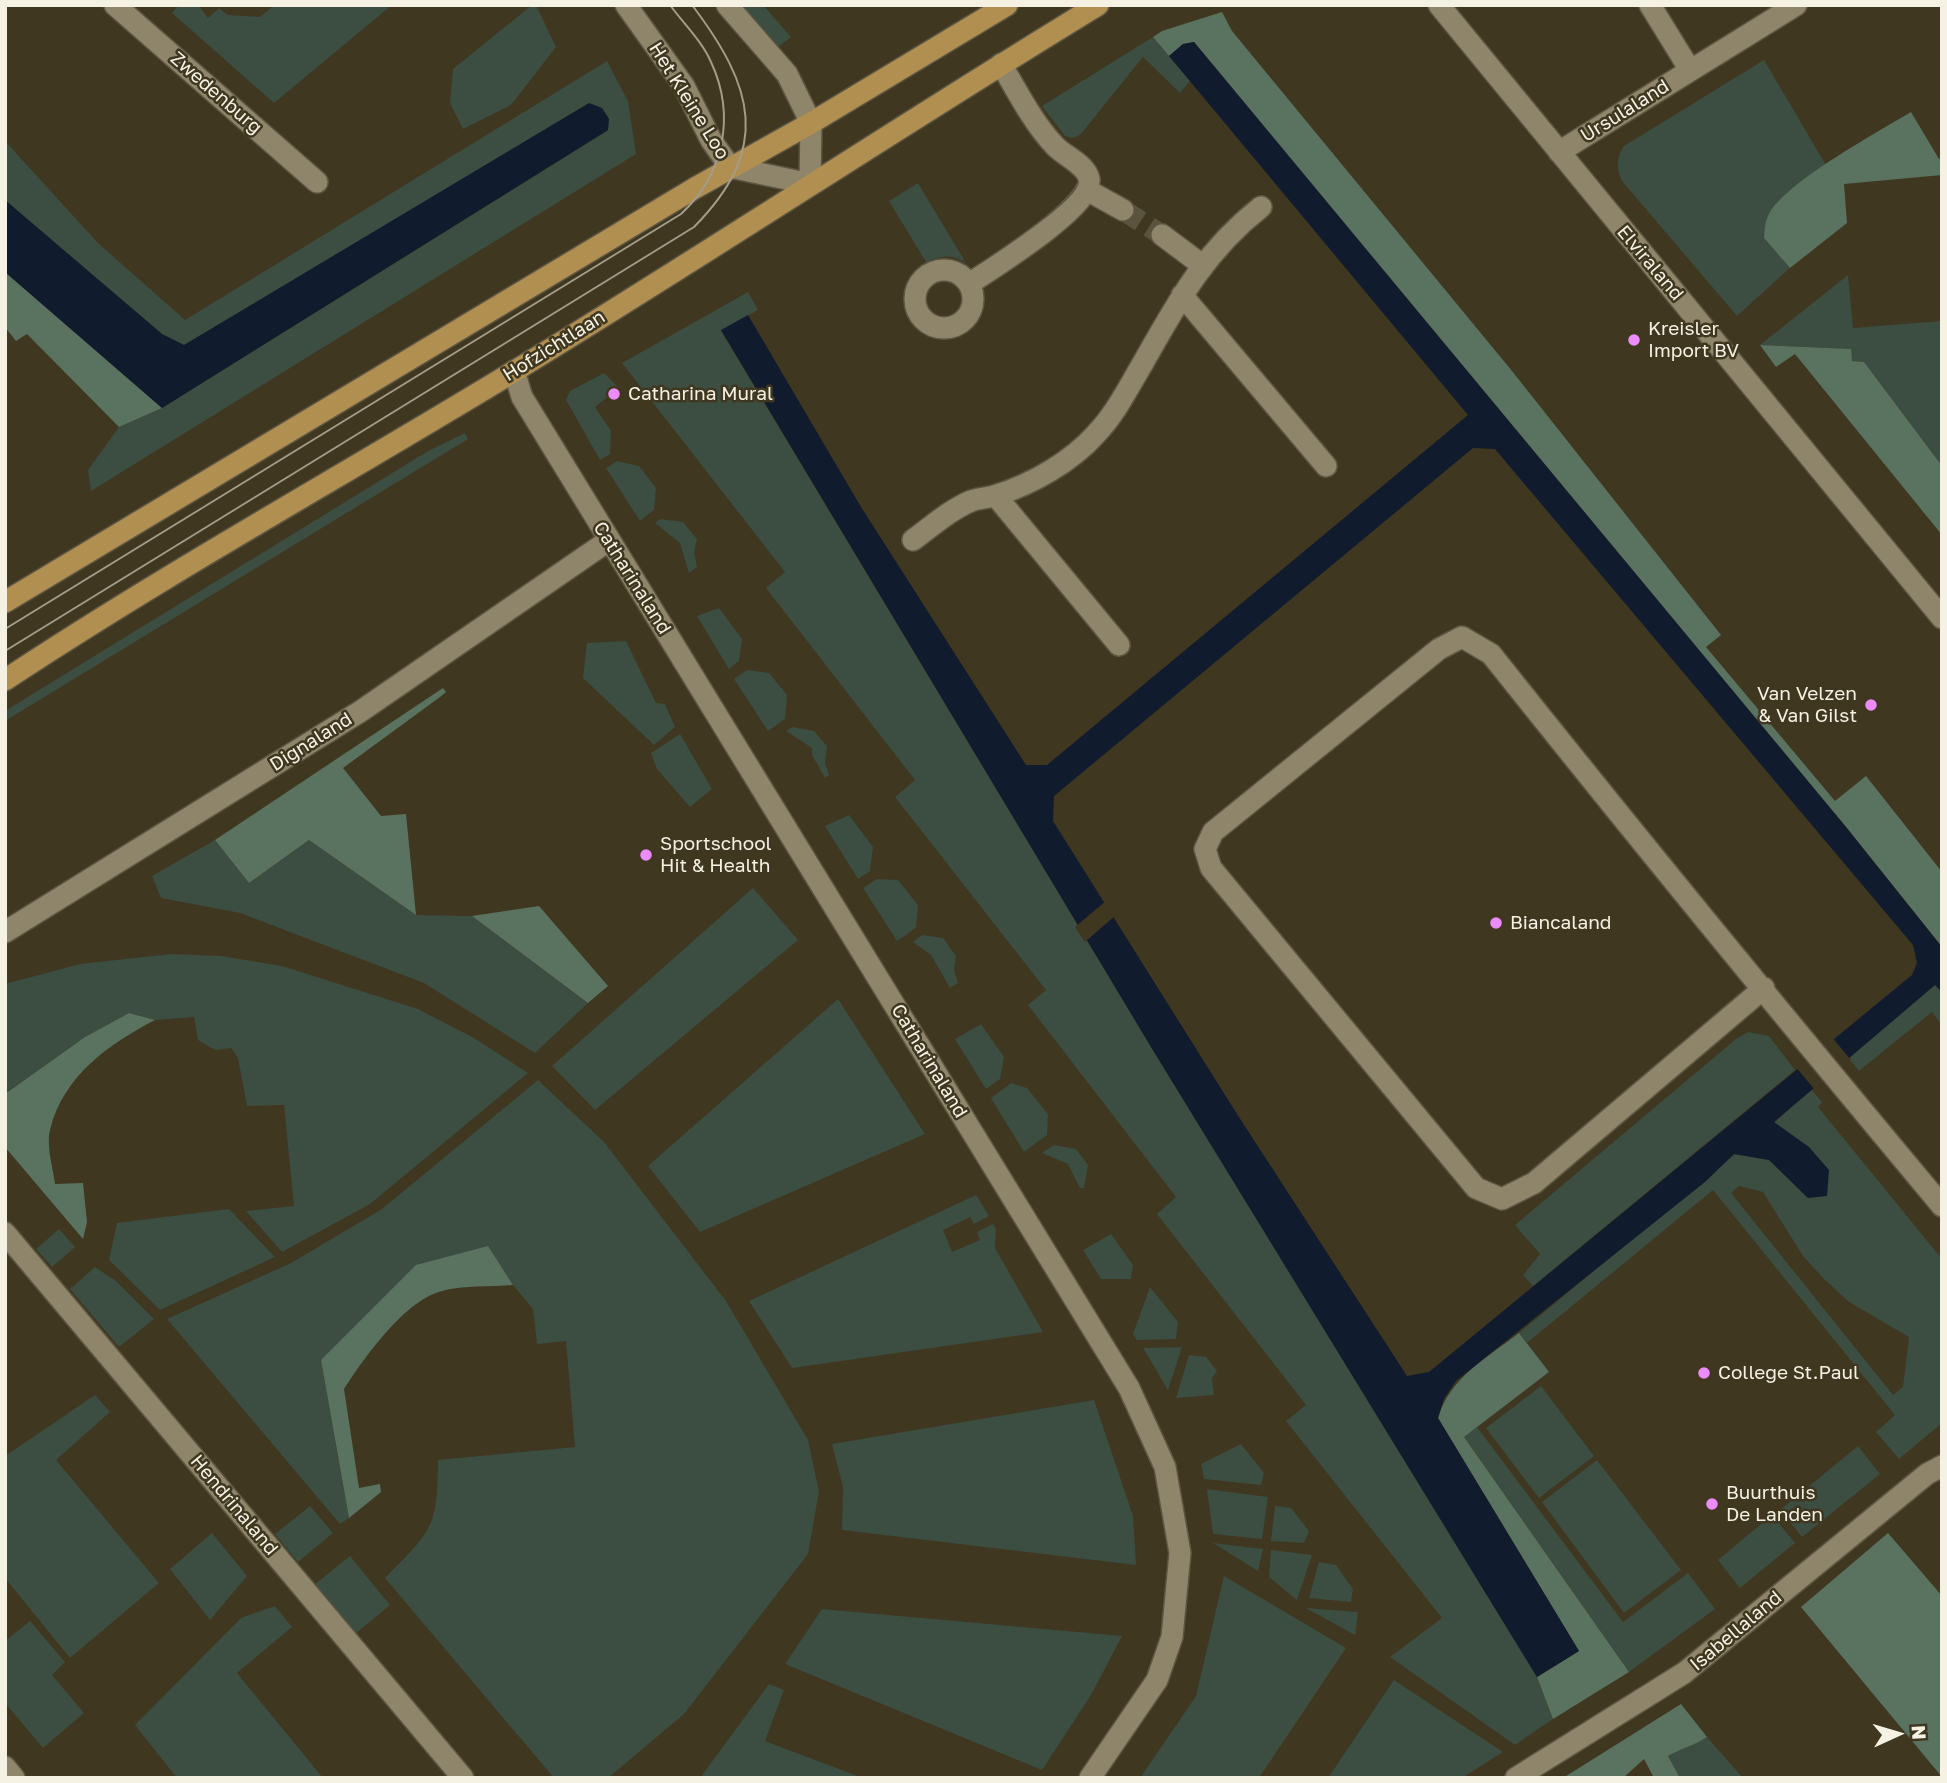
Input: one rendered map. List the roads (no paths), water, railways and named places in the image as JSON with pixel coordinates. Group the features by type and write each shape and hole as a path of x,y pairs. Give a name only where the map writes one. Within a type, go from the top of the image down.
{"main road":[{"path":"5,602 730,167 811,123 1007,5"},
{"name":"Hofzichtlaan","path":"5,680 514,371 1098,5"}],"street":[{"name":"Zwedenburg","path":"115,5 317,181"},
{"name":"Het Kleine Loo","path":"626,5 684,86 711,140 730,167 810,184"},
{"path":"727,5 787,74 811,123 810,184"},
{"name":"Elviraland","path":"1439,5 1942,618"},
{"name":"Ursulaland","path":"1650,5 1690,70"},
{"name":"Ursulaland","path":"1559,152 1796,5"},
{"path":"969,284 1062,219 1087,190 1089,180 1082,167 1045,134 1001,64"},
{"path":"1087,190 1123,209"},
{"path":"913,540 953,510 973,500 996,496 1058,466 1095,436 1115,412 1202,265 1229,232 1261,207"},
{"path":"1162,235 1202,265"},
{"path":"1182,295 1326,466"},
{"name":"Catharinaland","path":"514,371 522,397 608,541 1129,1388 1165,1467 1180,1553 1172,1637 1157,1680 1090,1778"},
{"path":"996,496 1119,645"},
{"name":"Dignaland","path":"5,932 361,711 608,541"},
{"path":"1764,988 1534,1183 1502,1199 1476,1188 1211,868 1205,849 1213,832 1439,649 1462,637 1491,654 1764,988 1842,1086 1942,1206"},
{"name":"Hendrinaland","path":"5,1233 463,1778"},
{"name":"Isabellaland","path":"1516,1778 1684,1673 1816,1562 1927,1474 1942,1466"},
{"path":"5,1767 14,1778"}],"water":[{"path":"1194,42 1846,827 1942,947 1942,992 1935,985 1774,1122 1809,1147 1829,1170 1827,1196 1808,1198 1769,1160 1734,1154 1705,1182 1456,1381 1444,1399 1438,1418 1579,1651 1537,1677 1151,1047 721,330 748,315 861,507 1026,765 1047,765 1468,415 1169,56 1183,44","holes":["1473,448 1495,449 1913,945 1917,963 1912,975 1429,1372 1407,1376 1237,1114 1053,821 1054,796"]},
{"path":"589,103 602,108 609,119 608,130 162,408 5,272 5,200 162,334 184,345"}],"tunnel":[{"path":"1123,210 1162,235"}],"tram line":[{"path":"5,629 681,214 696,198 716,163 722,143 723,103 719,82 707,54 670,5"},
{"path":"5,651 694,227 719,198 735,171 744,144 746,117 740,90 729,63 692,5"}],"place":[{"name":"Kreisler Import BV","path":"1634,340"},
{"name":"Catharina Mural","path":"614,394"},
{"name":"Van Velzen & Van Gilst","path":"1871,705"},
{"name":"Sportschool Hit & Health","path":"646,855"},
{"name":"Biancaland","path":"1496,923"},
{"name":"College St.Paul","path":"1704,1373"},
{"name":"Buurthuis De Landen","path":"1712,1504"}]}
